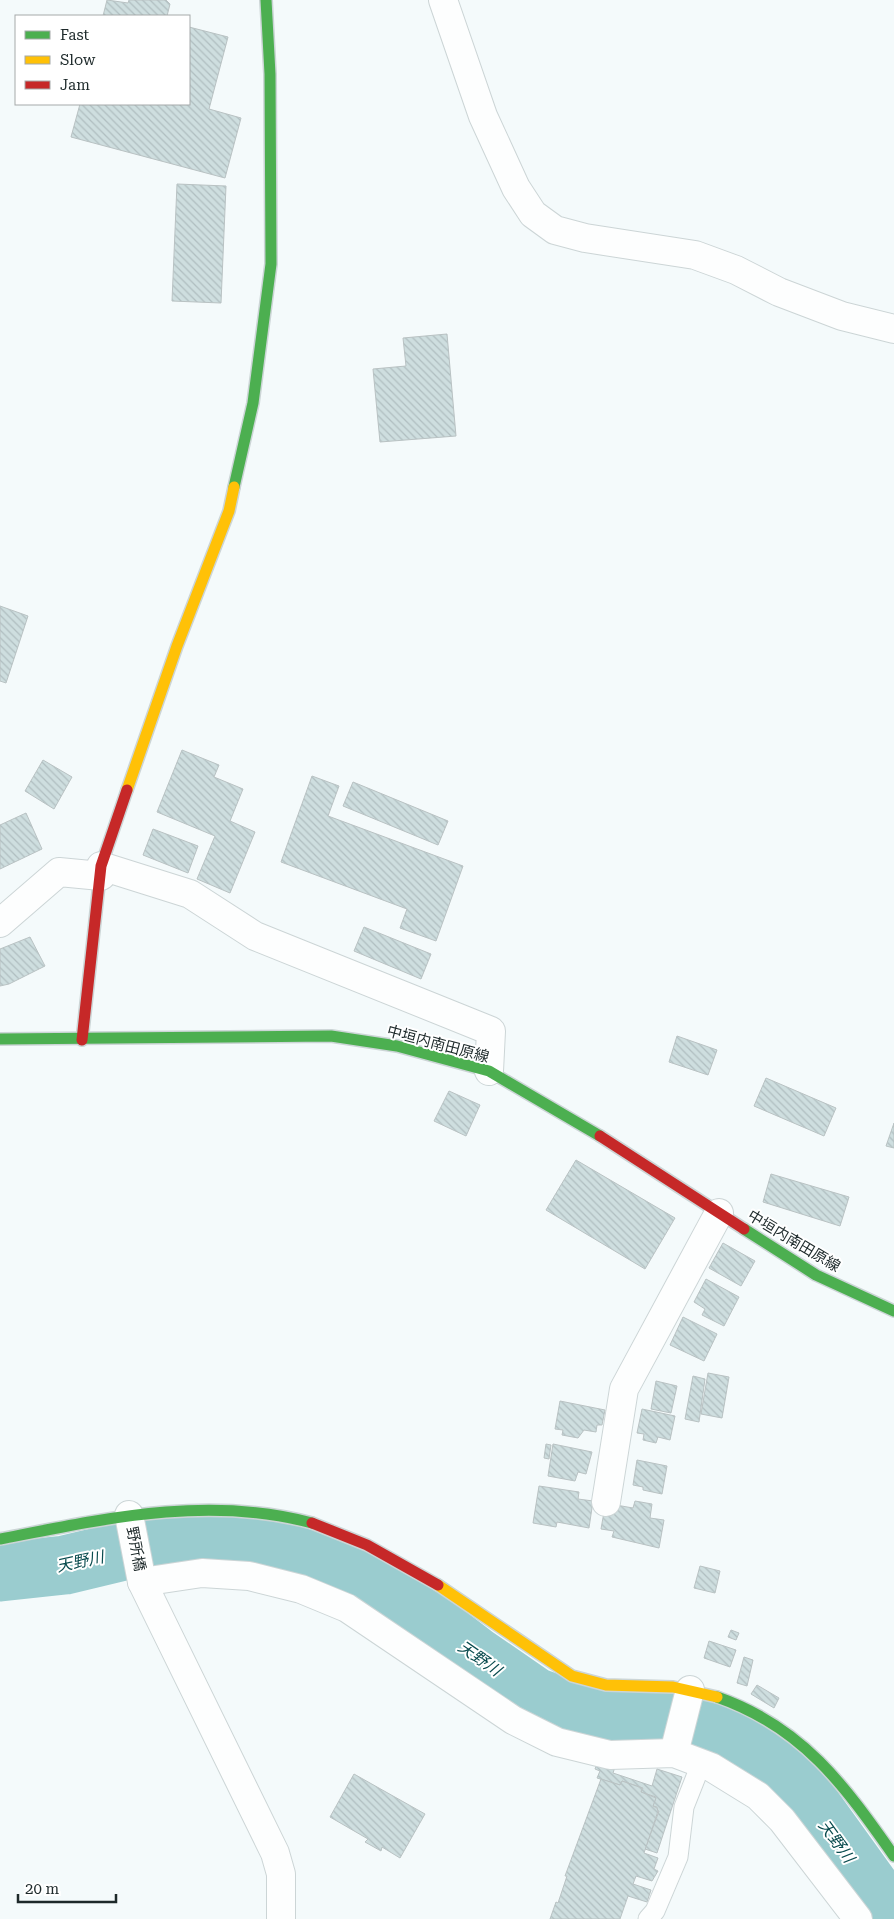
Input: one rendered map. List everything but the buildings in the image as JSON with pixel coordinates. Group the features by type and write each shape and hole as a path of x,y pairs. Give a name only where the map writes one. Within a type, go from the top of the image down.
{"street":[{"path":"82,1040 101,871 177,646 229,511 253,403 271,264 270,74 266,0"},
{"path":"445,1 483,116 516,188 533,214 548,225 555,230 585,238 695,255 736,270 779,292 842,316 894,329"},
{"path":"0,923 59,872 101,871 190,894 256,936 491,1031 489,1071"},
{"name":"中垣内南田原線","path":"0,1039 82,1040 331,1036 396,1046 489,1071 582,1124 816,1275 894,1311"},
{"path":"606,1502 624,1389 719,1213"},
{"path":"0,1539 130,1515 197,1507 264,1511 324,1526 382,1551 441,1587 523,1646 570,1675 610,1686 663,1685 690,1690 741,1706 782,1730 815,1756 848,1791 894,1856"},
{"name":"野所橋","path":"130,1515 142,1582 275,1853 281,1874 281,1919"},
{"path":"142,1582 202,1573 249,1576 301,1589 347,1608 513,1720 557,1742 610,1755 674,1753 701,1764 758,1796 782,1820 858,1919"},
{"path":"674,1753 690,1690"}],"lane":[{"path":"648,1919 655,1911 678,1857 684,1807 701,1764"}],"waterway":[{"name":"天野川","path":"0,1572 65,1565 169,1540 254,1539 328,1560 397,1596 474,1655 535,1697 593,1718 656,1720 707,1727 757,1750 798,1787 893,1919"}],"traffic: fast":[{"path":"234,487 253,403 271,264 270,74 266,0"},
{"path":"0,1039 331,1036 397,1046 489,1071 600,1136"},
{"path":"744,1229 816,1275 894,1311"},
{"path":"0,1539 117,1518 195,1510 273,1515 312,1523"},
{"path":"717,1697 747,1710 774,1725 798,1742 839,1782 894,1856"}],"traffic: slow":[{"path":"127,790 177,646 229,511 234,487"},
{"path":"438,1585 572,1676 606,1685 673,1687 717,1697"}],"traffic: jam":[{"path":"82,1040 101,866 127,790"},
{"path":"600,1136 744,1229"},
{"path":"312,1523 367,1545 438,1585"}]}
